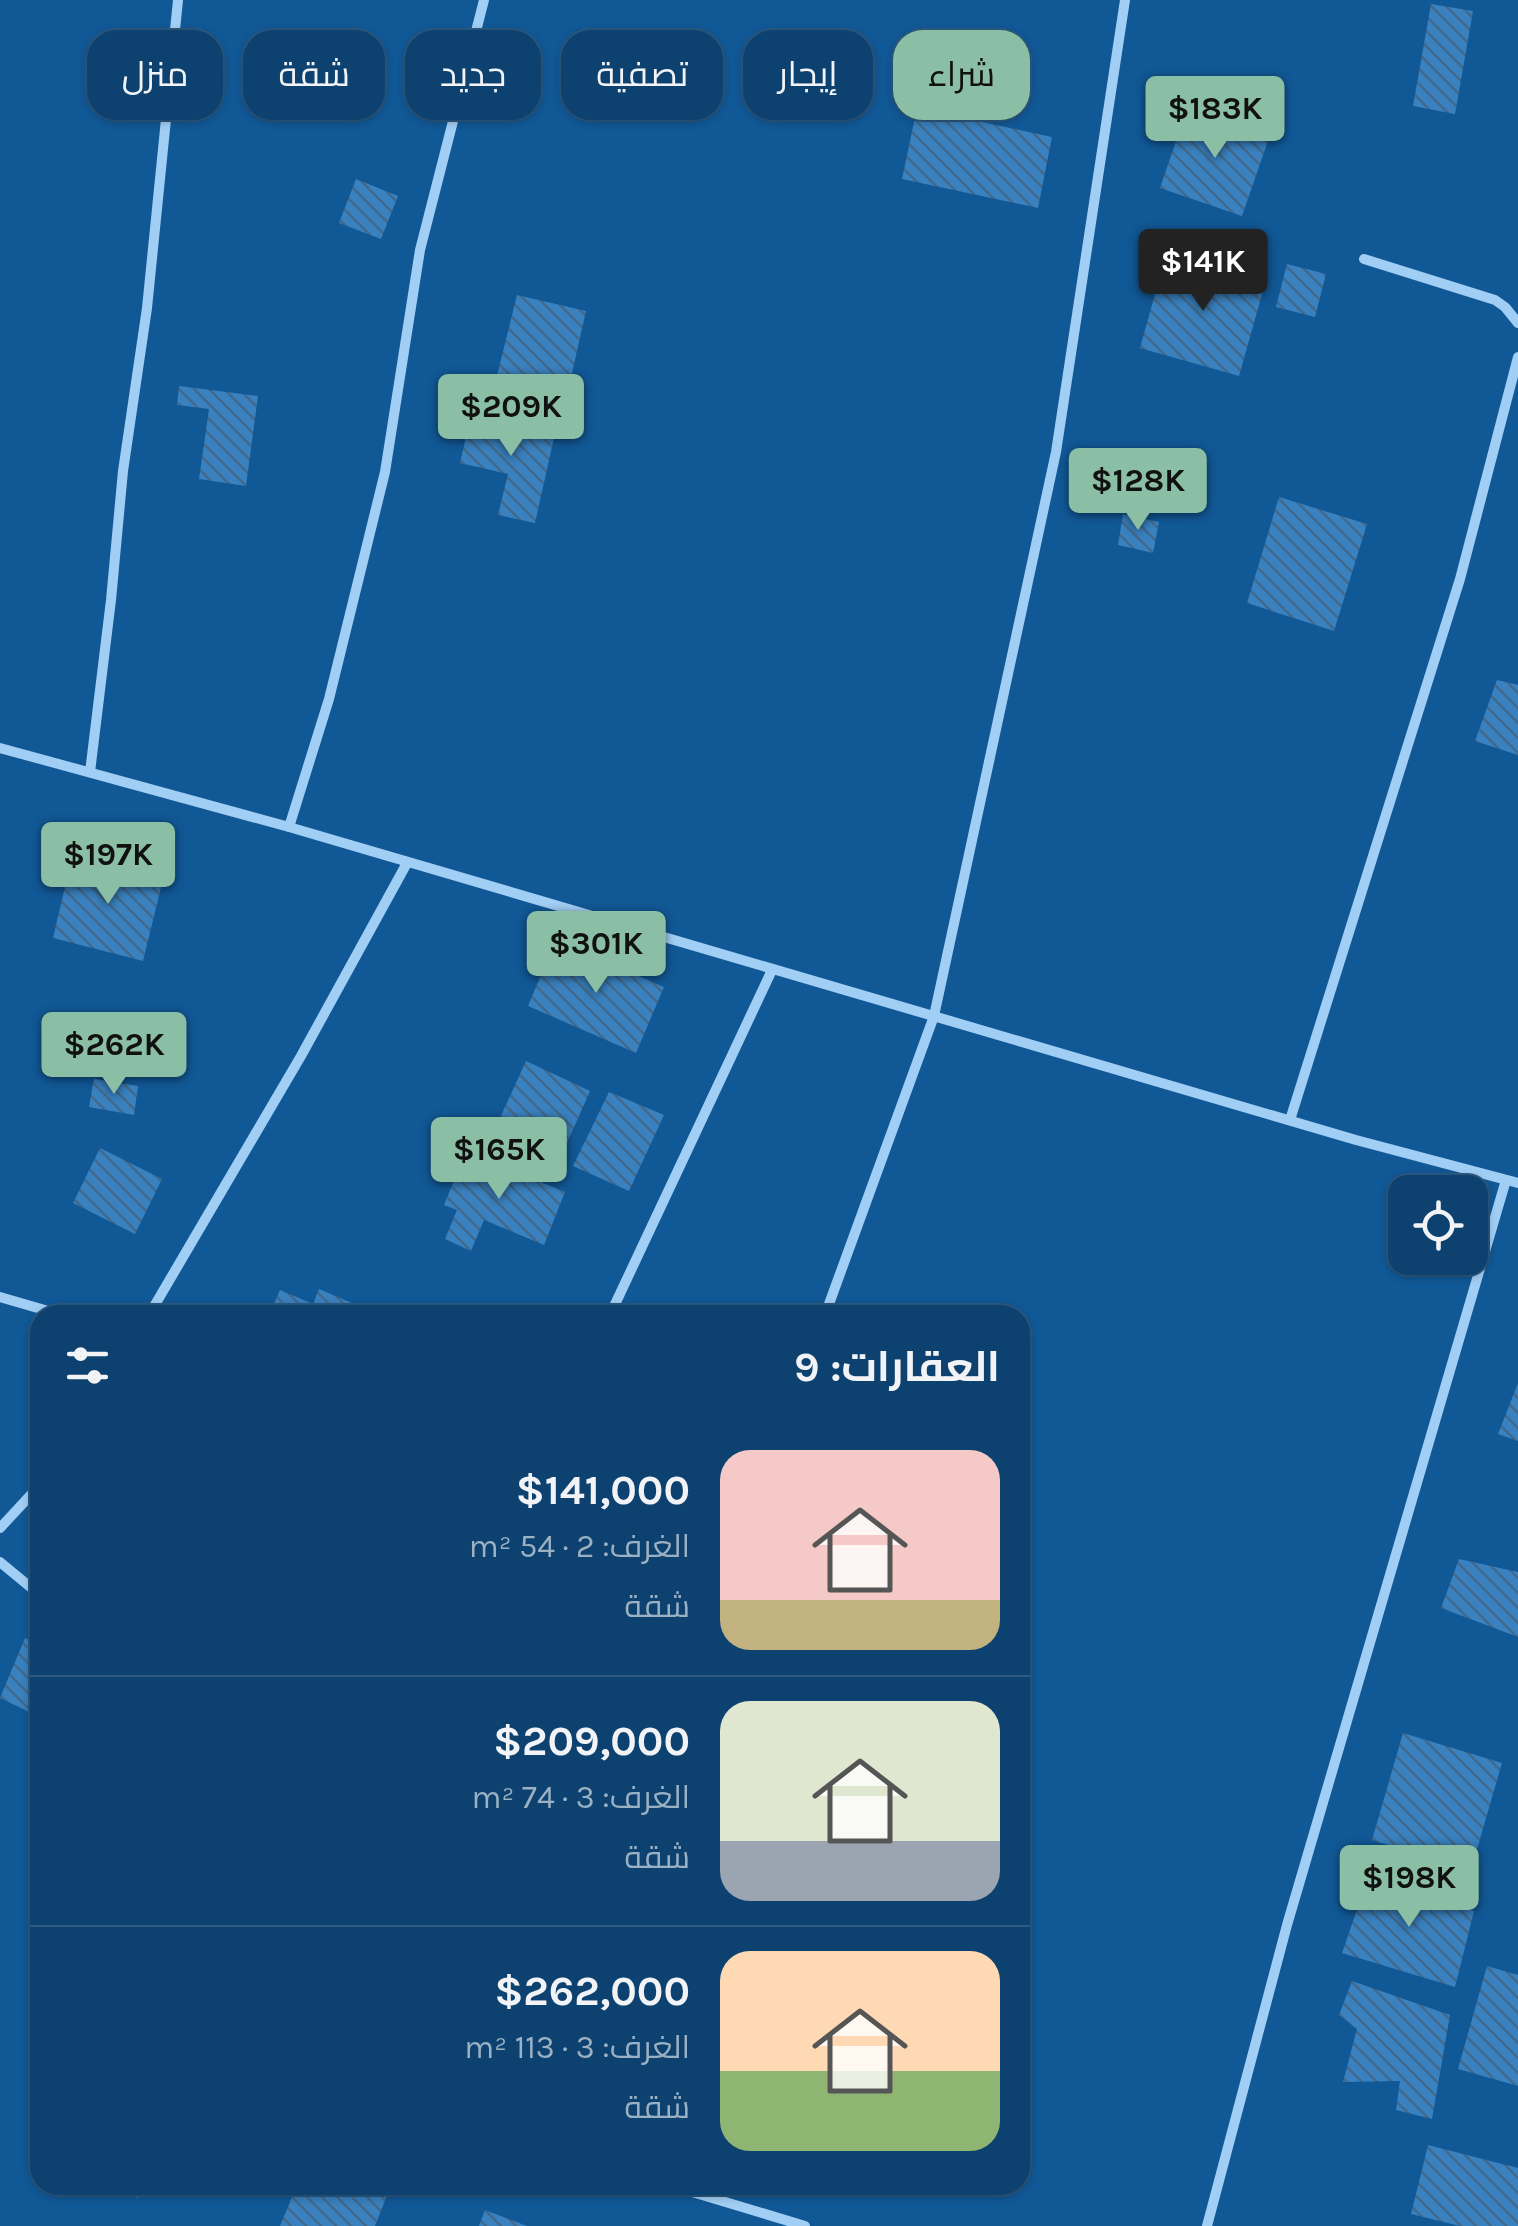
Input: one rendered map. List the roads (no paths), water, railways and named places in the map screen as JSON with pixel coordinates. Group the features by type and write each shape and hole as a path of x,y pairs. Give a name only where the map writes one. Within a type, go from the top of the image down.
{"street":[{"path":"90,772 112,600 123,472 147,308 178,0"},
{"path":"289,827 329,699 385,472 420,250 484,0"},
{"path":"828,1305 934,1016 1056,452 1125,0"},
{"path":"1364,258 1494,300 1518,323"},
{"path":"1290,1120 1460,579 1518,357"},
{"path":"0,748 289,827 1512,1182 1286,1924 1208,2226"},
{"path":"155,1305 301,1056 406,862"},
{"path":"615,1305 772,970"},
{"path":"0,1297 30,1306"},
{"path":"0,1528 30,1496"},
{"path":"0,1562 30,1587"},
{"path":"702,2195 804,2226"}]}
